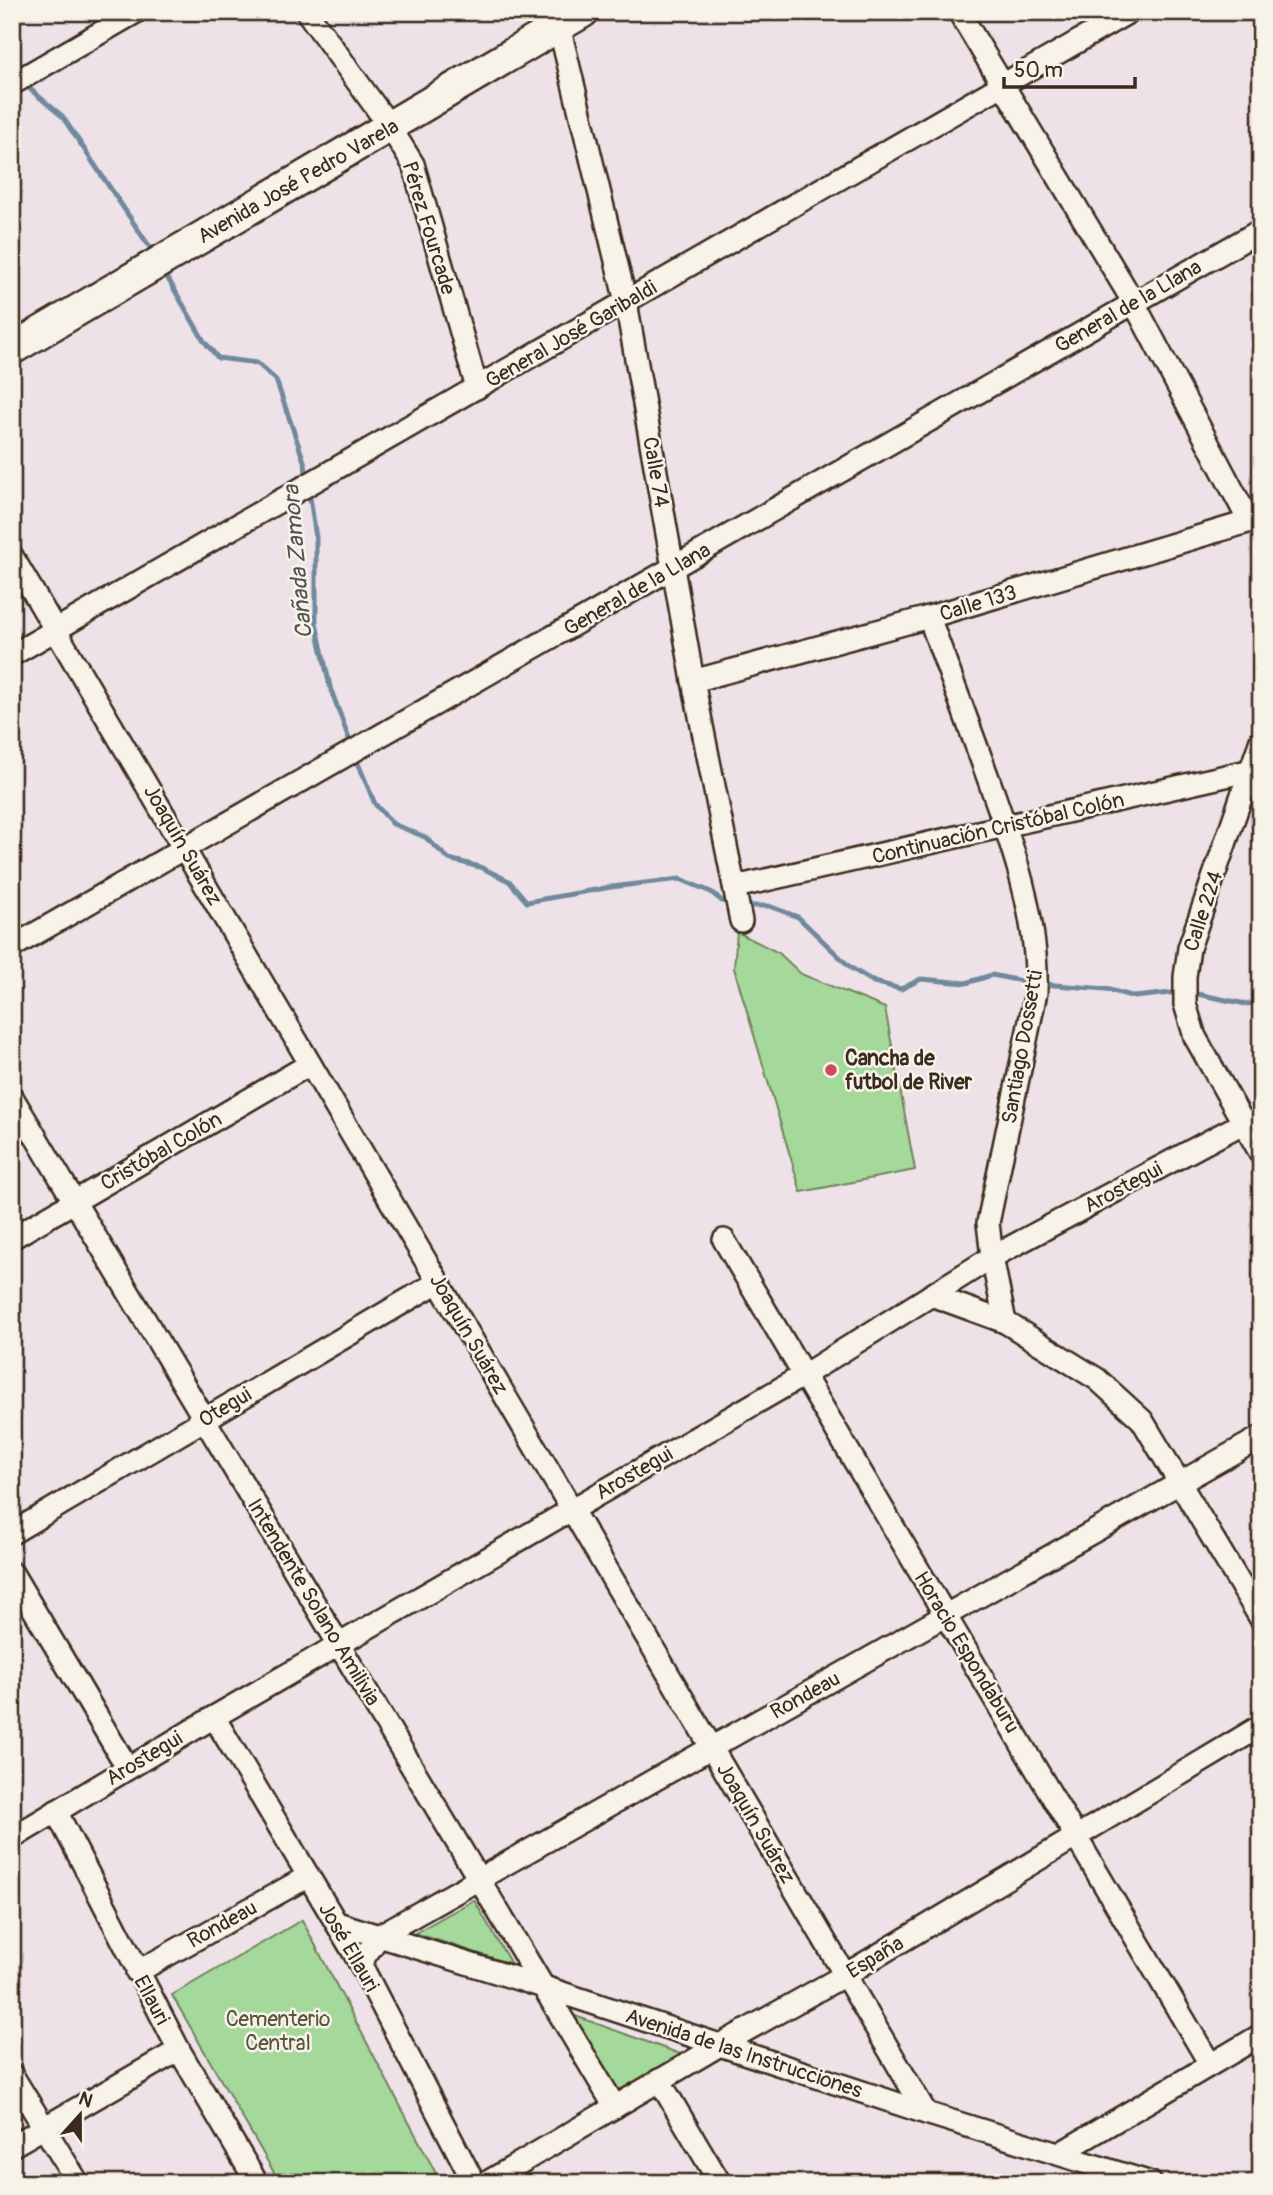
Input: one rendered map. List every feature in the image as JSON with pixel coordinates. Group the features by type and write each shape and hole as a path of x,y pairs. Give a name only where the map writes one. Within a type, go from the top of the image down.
{"street":[{"path":"21,78 136,12"},
{"name":"Pérez Fourcade","path":"307,12 390,127 413,164 477,388"},
{"path":"959,12 1133,303 1255,520"},
{"name":"General José Garibaldi","path":"12,656 1129,12"},
{"name":"Avenida José Pedro Varela","path":"12,349 571,19"},
{"name":"Calle 74","path":"571,19 626,302 693,681 738,903"},
{"name":"General de la Llana","path":"12,947 1261,230"},
{"name":"Calle 133","path":"693,681 929,617 1255,520"},
{"name":"Joaquín Suárez","path":"12,556 926,2113"},
{"name":"Santiago Dossetti","path":"929,617 1006,826 1034,933 1036,992 988,1223 1005,1322"},
{"name":"Calle 224","path":"1261,740 1255,769 1189,948 1185,977 1185,1004 1195,1037 1252,1121 1261,1154"},
{"name":"Continuación Cristóbal Colón","path":"738,903 1006,826 1255,769"},
{"name":"Cristóbal Colón","path":"12,1238 310,1064"},
{"name":"Intendente Solano Amilivia","path":"12,1097 615,2106"},
{"name":"Arostegui","path":"12,1838 340,1643 804,1375 992,1257 1252,1121"},
{"name":"Horacio Espondaburu","path":"724,1240 1210,2064"},
{"name":"Otegui","path":"12,1533 438,1282"},
{"path":"931,1294 1005,1322 1097,1378 1142,1420 1261,1619"},
{"name":"Rondeau","path":"360,1963 380,1935 1261,1437"},
{"path":"12,1573 127,1768"},
{"name":"José Ellauri","path":"214,1717 360,1963 474,2183"},
{"name":"España","path":"486,2183 659,2080 845,1975 1261,1726"},
{"name":"Ellauri","path":"56,1811 178,2050 257,2183"},
{"name":"Rondeau","path":"137,1972 307,1877"},
{"name":"Avenida de las Instrucciones","path":"337,1923 1151,2183"},
{"path":"1059,2154 1261,2035"},
{"path":"12,2146 178,2050"},
{"path":"12,2075 78,2183"},
{"path":"659,2080 720,2183"}],"green space":[{"name":"Cancha de futbol de River","path":"737,932 779,953 801,974 885,1008 915,1170 801,1192 734,968"},
{"path":"474,1900 511,1964 415,1933"},
{"name":"Cementerio Central","path":"302,1920 440,2181 437,2183 280,2183 172,1995"},
{"path":"567,2013 686,2056 617,2100"}],"waterway":[{"name":"Cañada Zamora","path":"24,84 62,116 155,255"},
{"name":"Cañada Zamora","path":"163,270 204,341 218,358 257,363 276,380 305,464 307,480"},
{"name":"Cañada Zamora","path":"309,490 316,538 316,623 330,687 352,747"},
{"name":"Cañada Zamora","path":"355,756 375,804 393,824 425,837 449,859 480,867 509,881 527,902 611,887 680,879 731,903"},
{"name":"Cañada Zamora","path":"744,906 769,906 798,917 851,968 874,982 901,989 921,979 966,983 992,975 1031,983"},
{"name":"Cañada Zamora","path":"1042,984 1106,989 1135,997 1180,992"},
{"name":"Cañada Zamora","path":"1197,994 1246,1004 1261,1003"}],"place":[{"name":"Cancha de futbol de River","path":"831,1070"}]}
